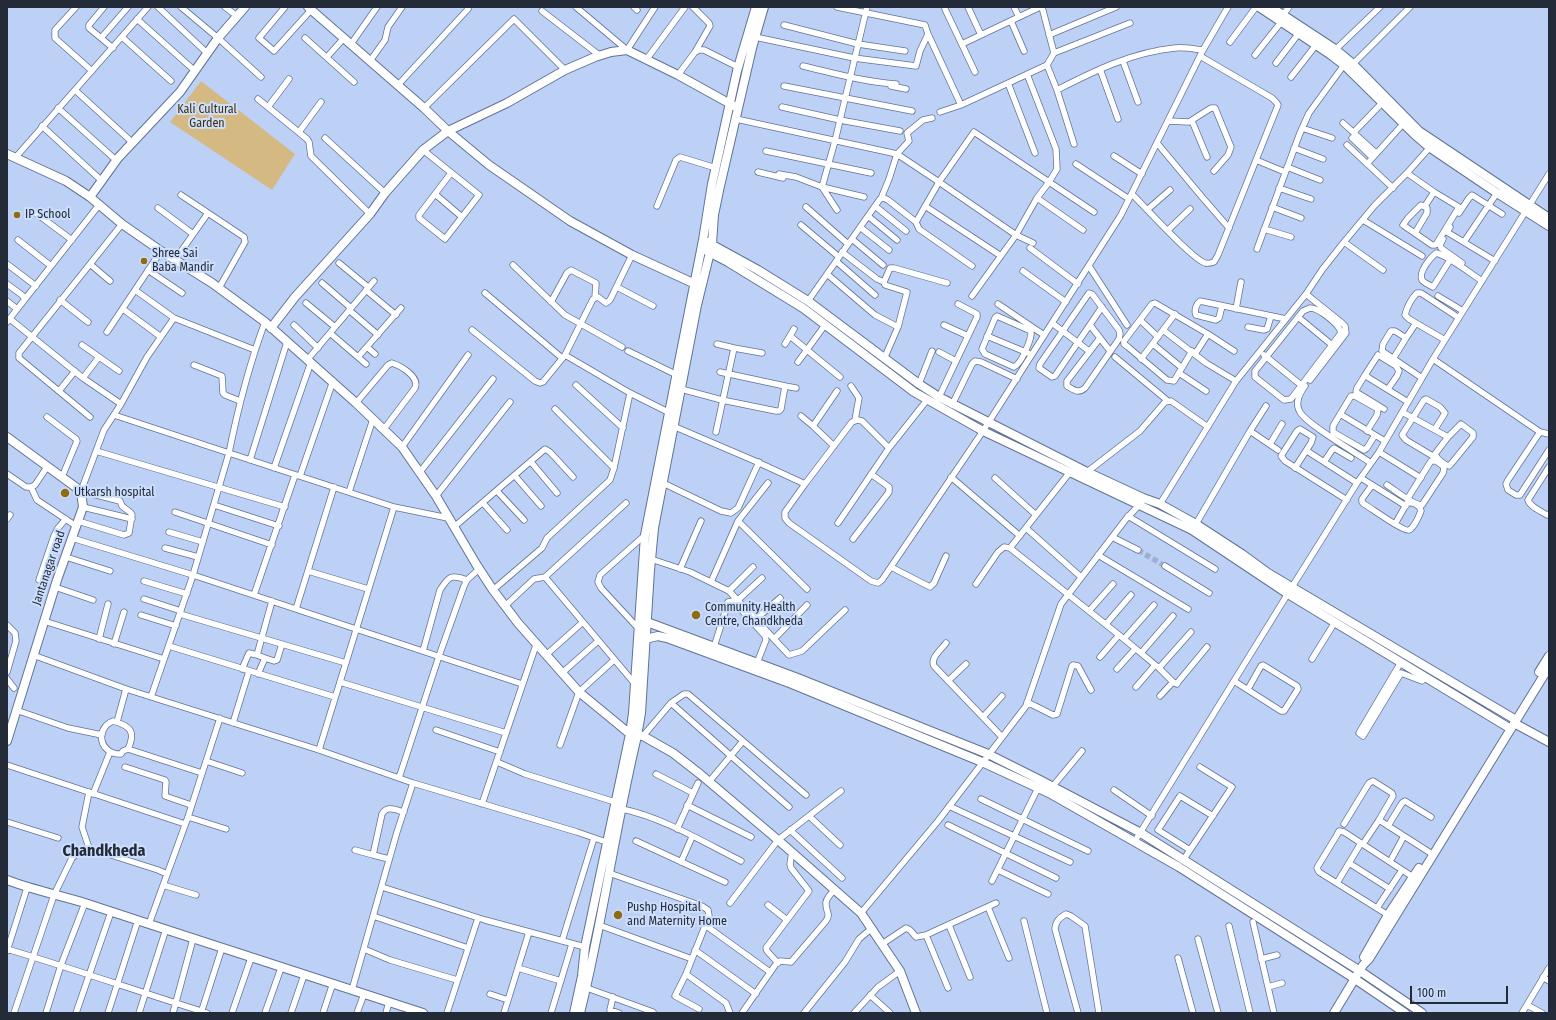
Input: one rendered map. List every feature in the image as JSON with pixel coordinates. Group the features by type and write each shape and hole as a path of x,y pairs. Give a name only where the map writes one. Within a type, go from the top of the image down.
{"street":[{"path":"76,7 55,30 54,34 55,38 92,71"},
{"path":"104,7 89,25 89,28 113,48"},
{"path":"101,38 128,7"},
{"path":"148,7 42,126 11,156 66,181 90,197 122,224 219,288 268,325 310,360 384,429 402,447 420,472 493,590 536,645 579,692 637,735 673,753 778,840 861,913 900,971 915,1012"},
{"path":"158,7 208,53"},
{"path":"181,7 261,77"},
{"path":"225,7 237,16"},
{"path":"90,197 117,161 180,92 218,38 245,7"},
{"path":"285,7 259,38 274,52 310,8 424,108 448,131 489,165 570,221 632,255 693,283"},
{"path":"351,44 377,7"},
{"path":"370,61 385,40 388,26 402,7"},
{"path":"576,7 627,50 678,75 711,95 738,108"},
{"path":"151,697 187,594 203,542 229,453 240,401 255,350 268,325 370,214 385,193 423,150 448,131 507,103 565,70 611,52 627,50 655,7"},
{"path":"646,60 685,7"},
{"path":"678,75 695,52 710,26 709,23 693,7"},
{"path":"580,1013 587,988 609,873 616,802 637,735 635,684 645,535 716,168 738,67 756,7"},
{"path":"574,1013 582,976 585,947 611,845 622,809 641,714 645,639 654,528 673,426 697,305 711,248 717,200 755,37 764,7"},
{"path":"837,7 866,10 925,25 961,105"},
{"path":"968,7 981,35"},
{"path":"1014,7 1019,17"},
{"path":"962,44 1041,7 1054,53"},
{"path":"1049,35 1116,7"},
{"path":"850,386 859,398 855,420 785,512 785,518 789,523 871,581 878,583 882,580 891,567 983,431 1090,266 1121,215 1202,53 1228,7"},
{"path":"1230,42 1258,7 1282,18 1353,64 1433,145 1497,193 1549,218"},
{"path":"1271,7 1299,33 1316,44 1333,52 1403,124 1528,209 1549,226"},
{"path":"1255,55 1289,7"},
{"path":"1333,52 1380,7"},
{"path":"1353,64 1410,7"},
{"path":"398,85 468,9"},
{"path":"946,9 975,72"},
{"path":"822,187 835,141 866,10"},
{"path":"542,11 599,56"},
{"path":"137,19 195,71"},
{"path":"424,108 514,19 565,70"},
{"path":"1011,21 1024,51"},
{"path":"940,112 961,105 1047,65 1054,53 1130,23"},
{"path":"784,25 858,44 905,52"},
{"path":"1276,63 1299,33"},
{"path":"755,37 854,58 916,66 920,50 928,34"},
{"path":"122,37 171,81"},
{"path":"305,38 354,82"},
{"path":"327,57 344,38"},
{"path":"1291,77 1316,44"},
{"path":"1057,90 1100,69 1138,55 1176,48 1202,53 1276,102 1278,105 1214,262 1206,264 1195,256 1147,210 1130,196 1076,164"},
{"path":"695,52 704,50 738,67"},
{"path":"1123,61 1138,102"},
{"path":"1047,65 1057,90 1074,144"},
{"path":"1256,249 1294,148 1309,113 1344,65"},
{"path":"803,66 850,78 906,88"},
{"path":"1100,69 1118,119"},
{"path":"972,296 1016,235 1037,198 1057,169 1056,150 1027,74"},
{"path":"850,78 884,84 896,84"},
{"path":"268,107 289,79"},
{"path":"1008,83 1035,153"},
{"path":"784,86 912,111"},
{"path":"75,90 133,143"},
{"path":"258,99 310,142 311,156 370,214"},
{"path":"299,132 321,102"},
{"path":"1353,135 1382,103"},
{"path":"782,107 900,131"},
{"path":"58,108 117,161"},
{"path":"1169,121 1189,122 1211,108 1216,110 1231,148 1228,155 1214,171"},
{"path":"882,196 897,154 909,141 907,133 923,120 932,118"},
{"path":"736,119 897,154 1032,245 1078,284"},
{"path":"1192,121 1207,157"},
{"path":"1344,122 1353,135 1374,155"},
{"path":"1367,164 1403,124"},
{"path":"42,126 102,181"},
{"path":"1302,128 1332,138"},
{"path":"916,222 939,182 974,132 1094,212"},
{"path":"325,138 385,193"},
{"path":"1157,143 1202,198 1229,228"},
{"path":"1347,145 1393,188"},
{"path":"1160,504 1236,381 1306,294 1322,270 1344,242 1375,205 1433,145"},
{"path":"1294,148 1324,159"},
{"path":"423,150 451,172 479,195 445,239 419,218 420,214 451,172"},
{"path":"766,151 829,163 871,174"},
{"path":"1114,156 1142,174"},
{"path":"657,206 676,160 680,157 716,168"},
{"path":"1256,160 1320,180"},
{"path":"758,172 864,196"},
{"path":"1407,173 1459,207"},
{"path":"779,174 796,177 822,187 837,210"},
{"path":"1136,842 1357,483 1379,452 1445,340 1549,174"},
{"path":"1279,188 1311,200"},
{"path":"1147,210 1170,190"},
{"path":"1425,206 1434,192"},
{"path":"1464,242 1497,193"},
{"path":"435,194 462,217"},
{"path":"1425,206 1421,205 1403,223 1403,225 1432,245 1435,245 1467,194"},
{"path":"1462,263 1441,248 1440,245 1469,198 1472,195 1502,214"},
{"path":"181,196 245,239 219,288"},
{"path":"808,301 880,199 884,198 916,222 919,229 972,266"},
{"path":"1037,198 1083,230"},
{"path":"100,205 8,320 32,336 83,378 121,404"},
{"path":"875,206 906,231"},
{"path":"925,206 1001,256"},
{"path":"1415,233 1427,213 1427,208 1425,206"},
{"path":"806,207 848,244"},
{"path":"1272,207 1302,218"},
{"path":"158,208 193,234"},
{"path":"1168,230 1190,209"},
{"path":"175,260 208,213"},
{"path":"37,214 72,240"},
{"path":"868,216 897,240"},
{"path":"1363,220 1422,256"},
{"path":"90,417 19,358 19,354 60,300 122,224"},
{"path":"801,225 839,257 875,295"},
{"path":"860,227 888,250"},
{"path":"1264,229 1291,237"},
{"path":"1447,232 1495,261"},
{"path":"852,239 883,265"},
{"path":"18,240 51,266"},
{"path":"1344,242 1383,270"},
{"path":"702,245 711,248 808,301 884,359 952,405 1087,472 1160,504 1196,524 1242,554 1290,591 1335,622 1425,677 1549,742"},
{"path":"711,248 728,262 803,308 908,388 927,400 983,431 1192,530 1290,591 1512,723"},
{"path":"107,332 161,251"},
{"path":"1432,287 1423,281 1421,278 1421,273 1432,255 1436,253 1450,260 1482,281"},
{"path":"595,298 598,297 606,303 609,302 632,255"},
{"path":"839,257 884,282 885,285 907,292 898,327 884,359"},
{"path":"1428,294 1450,260"},
{"path":"339,263 396,315"},
{"path":"7,264 36,286"},
{"path":"90,264 110,281"},
{"path":"512,265 566,315 622,347"},
{"path":"1090,266 1128,325"},
{"path":"884,282 892,267 947,283"},
{"path":"148,270 182,293"},
{"path":"472,330 535,381 540,383 543,382 563,356 593,299 595,298 596,283 571,270 567,273 551,302"},
{"path":"1023,271 1066,302"},
{"path":"827,274 875,315 898,327"},
{"path":"274,468 310,360 330,332 374,281"},
{"path":"1236,308 1241,282"},
{"path":"322,283 378,335"},
{"path":"7,284 25,299"},
{"path":"617,287 652,306"},
{"path":"135,290 174,318 255,350"},
{"path":"485,293 563,356 668,412"},
{"path":"1100,338 1067,381 1067,386 1076,392 1081,392 1085,388 1119,338 1120,334 1119,330 1102,307 1092,294 1090,293 1040,364 1039,368 1052,377 1055,376 1102,307"},
{"path":"1445,340 1405,315 1406,309 1417,293 1421,293 1459,318"},
{"path":"1306,294 1342,322 1345,326 1346,333 1301,391 1298,404 1300,413 1324,432 1371,463"},
{"path":"1438,296 1463,311"},
{"path":"60,300 88,322"},
{"path":"7,301 17,309"},
{"path":"1222,306 1219,318 1216,320 1196,315 1195,313 1200,301 1286,319"},
{"path":"306,303 335,327"},
{"path":"1208,334 1174,381 1167,380 1124,344 1124,341 1152,304 1155,303 1208,334 1234,351"},
{"path":"939,397 977,314 958,304"},
{"path":"998,304 1044,335"},
{"path":"358,357 401,308"},
{"path":"1310,308 1320,311 1341,329 1339,336 1291,399 1284,400 1274,393 1254,374 1298,317 1306,309 1310,308"},
{"path":"123,309 161,337"},
{"path":"1142,359 1175,314"},
{"path":"997,316 1031,332 1032,336 1025,352 1017,366 1014,367 983,352 982,349 987,336 997,316"},
{"path":"1248,327 1264,330 1267,329 1271,316"},
{"path":"1298,317 1332,345"},
{"path":"81,491 104,430 121,404 147,357 174,318"},
{"path":"1140,320 1158,337"},
{"path":"1052,323 1089,351"},
{"path":"1393,359 1416,323"},
{"path":"294,325 318,348"},
{"path":"798,362 825,325"},
{"path":"944,325 968,336"},
{"path":"1090,325 1110,351"},
{"path":"784,344 794,329"},
{"path":"1164,330 1194,353 1236,381"},
{"path":"1406,338 1395,331 1391,331 1383,344 1382,351 1422,378"},
{"path":"330,332 366,364"},
{"path":"790,336 840,377"},
{"path":"987,336 1032,355"},
{"path":"250,460 287,342"},
{"path":"717,344 762,353"},
{"path":"1153,344 1180,371 1206,391"},
{"path":"82,345 119,371"},
{"path":"367,347 375,354"},
{"path":"716,432 734,348"},
{"path":"628,350 675,374"},
{"path":"919,384 932,351"},
{"path":"1260,351 1302,385"},
{"path":"939,352 956,361"},
{"path":"402,447 468,355"},
{"path":"1384,409 1356,392 1378,355 1396,366 1399,371 1388,389"},
{"path":"83,378 99,357"},
{"path":"1115,357 1168,401 1171,401 1208,427"},
{"path":"1433,360 1540,432 1549,434"},
{"path":"952,405 972,364 976,361 1017,379"},
{"path":"356,403 388,364 392,363 399,365 416,380 417,384 415,388 384,429"},
{"path":"194,365 222,376 223,393 240,401"},
{"path":"59,391 74,371"},
{"path":"720,372 796,388"},
{"path":"1365,375 1408,402"},
{"path":"420,472 493,379"},
{"path":"254,595 285,507 333,381"},
{"path":"576,385 623,428"},
{"path":"681,389 722,400 779,411 781,409 784,386"},
{"path":"813,426 837,391"},
{"path":"493,590 542,548 547,538 610,480 614,468 630,393"},
{"path":"1368,431 1378,412 1378,409 1355,396 1351,396 1332,429 1335,434 1364,450 1375,436"},
{"path":"838,523 888,448 927,400"},
{"path":"1434,430 1445,413 1440,407 1429,400 1424,400 1412,417 1402,436 1403,438 1449,466 1473,437 1473,433 1461,424 1437,450 1435,454 1436,458"},
{"path":"1087,472 1137,434 1168,401"},
{"path":"436,496 510,402"},
{"path":"1196,524 1266,406"},
{"path":"555,409 614,468"},
{"path":"1402,412 1448,437"},
{"path":"1340,414 1385,441"},
{"path":"114,415 394,507 448,518"},
{"path":"801,416 834,446"},
{"path":"47,417 77,441 62,477"},
{"path":"350,492 373,419"},
{"path":"855,420 862,421 888,448"},
{"path":"1270,444 1282,424"},
{"path":"673,426 757,461 805,484"},
{"path":"1296,468 1311,444 1312,437 1300,429 1297,431 1281,456 1282,459 1296,468 1347,500"},
{"path":"1250,431 1278,450"},
{"path":"1540,432 1508,480 1506,484 1508,490 1516,495 1520,495 1549,450"},
{"path":"7,437 81,491 117,499 121,502 122,506 131,513 132,519 129,532 124,536 77,524 66,519 37,500 32,488"},
{"path":"1324,462 1334,448 1351,458"},
{"path":"454,527 545,450 548,450 572,477"},
{"path":"1307,450 1357,483"},
{"path":"96,451 285,507"},
{"path":"1379,452 1421,478"},
{"path":"663,483 721,511 731,513 738,508 757,461"},
{"path":"744,485 757,461"},
{"path":"1387,485 1419,505 1425,502 1443,473 1443,466 1436,461 1431,462 1408,498"},
{"path":"531,462 557,493"},
{"path":"32,488 47,467"},
{"path":"1548,470 1528,500 1532,505 1547,515 1549,514"},
{"path":"1010,548 1070,472"},
{"path":"7,474 26,487 32,488"},
{"path":"853,539 889,492 889,487 871,474"},
{"path":"515,476 541,506"},
{"path":"951,477 1020,536"},
{"path":"995,478 1036,515"},
{"path":"1361,478 1406,506"},
{"path":"711,582 738,521 768,483"},
{"path":"1372,485 1362,499 1362,502 1395,524 1404,529 1410,530 1420,514 1420,508 1413,503 1408,503 1395,524"},
{"path":"296,609 334,487"},
{"name":"Jantanagar road","path":"7,741 33,655 83,506 81,491"},
{"path":"497,491 524,520"},
{"path":"861,913 908,859 1002,737 1027,702 1061,604 1128,516 1146,499"},
{"path":"483,503 507,530"},
{"path":"505,606 534,579 545,577 626,503"},
{"path":"214,505 278,526"},
{"path":"83,506 132,519"},
{"path":"319,750 394,507"},
{"path":"175,512 272,544"},
{"path":"1128,516 1215,569"},
{"path":"39,580 54,536 58,528 66,519"},
{"path":"680,569 701,521"},
{"path":"738,521 807,589"},
{"path":"1026,528 1081,577"},
{"path":"169,532 203,542"},
{"path":"638,628 598,582 600,575 645,535"},
{"path":"1112,536 1138,550"},
{"path":"72,538 193,575 522,684"},
{"path":"976,584 998,552 1004,547 1010,548 1106,624 1176,684 1207,647"},
{"path":"165,548 198,557"},
{"path":"1098,555 1188,609"},
{"path":"891,567 930,587 934,583 946,556"},
{"path":"66,557 110,571"},
{"path":"651,559 680,569 728,591 774,638 786,653 791,656 802,650 845,610"},
{"path":"1165,566 1209,593"},
{"path":"728,591 754,567"},
{"path":"399,778 439,656 467,580 479,569"},
{"path":"308,571 368,589"},
{"path":"423,651 440,590 449,577 455,576 467,580"},
{"path":"545,577 635,684"},
{"path":"738,600 762,578"},
{"path":"144,581 187,594"},
{"path":"1089,611 1113,584"},
{"path":"55,587 93,600"},
{"path":"1106,624 1131,595"},
{"path":"756,619 780,598"},
{"path":"144,599 180,613 346,663"},
{"path":"256,655 272,601"},
{"path":"714,647 728,602 733,601 765,636 766,640 757,663"},
{"path":"99,639 108,604"},
{"path":"774,638 808,605"},
{"path":"1100,657 1154,605"},
{"path":"114,644 124,612"},
{"path":"141,615 176,626"},
{"path":"1141,653 1173,616"},
{"path":"44,621 164,659"},
{"path":"546,655 583,622"},
{"path":"647,622 757,663 988,754 1053,786 1141,833 1254,905 1361,968 1422,1013"},
{"path":"1312,659 1335,622"},
{"path":"7,624 15,633 16,641 7,672"},
{"path":"1136,687 1190,632"},
{"path":"645,639 658,636 682,642 792,684 982,762 1038,788 1186,871 1355,979 1405,1013"},
{"path":"562,673 598,641"},
{"path":"946,643 934,658 934,666 1002,737"},
{"path":"242,669 249,653 274,661 277,660 282,644"},
{"path":"482,804 536,645"},
{"path":"169,646 335,697"},
{"path":"1117,670 1135,649"},
{"path":"33,655 126,689 319,750 413,783 594,838 611,845"},
{"path":"1334,1013 1361,968 1369,959 1512,723 1549,656"},
{"path":"258,674 265,658"},
{"path":"560,745 579,692 614,660"},
{"path":"1399,672 1358,733 1363,736 1399,672 1401,662"},
{"path":"948,681 966,664"},
{"path":"1027,702 1053,715 1057,714 1072,666 1074,665 1078,666 1091,690"},
{"path":"1234,681 1248,690 1281,711 1284,710 1298,688 1263,665 1261,666 1248,690"},
{"path":"1361,968 1364,956 1388,915 1549,667"},
{"path":"234,723 250,671"},
{"path":"1399,672 1422,681 1425,677"},
{"path":"7,679 14,688"},
{"path":"340,682 506,733"},
{"path":"1160,696 1173,682"},
{"path":"117,722 126,689"},
{"path":"637,735 671,703 684,694 688,694 806,795"},
{"path":"983,717 1002,696"},
{"path":"671,703 789,807"},
{"path":"16,710 68,728 102,735"},
{"path":"149,924 188,817 220,718"},
{"path":"128,749 133,735 131,731 125,725 113,721 106,725 102,731 102,740 110,752 121,754 123,751 128,749 202,773"},
{"path":"436,730 500,752"},
{"path":"709,782 743,741"},
{"path":"1053,786 1082,751"},
{"path":"89,848 82,827 91,793 110,752"},
{"path":"206,761 242,773"},
{"path":"497,762 525,774 616,802"},
{"path":"7,765 185,824"},
{"path":"125,767 165,780 165,796 191,805"},
{"path":"1184,860 1232,787 1200,767"},
{"path":"656,774 693,793"},
{"path":"1337,883 1379,820 1393,796 1392,793 1372,781 1344,824"},
{"path":"352,990 413,783"},
{"path":"677,829 698,783"},
{"path":"992,881 1038,788"},
{"path":"1114,790 1152,816"},
{"path":"730,903 778,840 841,791"},
{"path":"1190,850 1158,830 1180,796 1213,816"},
{"path":"981,800 1088,851"},
{"path":"1388,826 1402,803 1405,801 1431,817"},
{"path":"687,805 751,837"},
{"path":"949,806 1070,862"},
{"path":"373,854 384,810 388,808 404,812"},
{"path":"622,809 633,811 677,829 741,861"},
{"path":"809,816 840,845"},
{"path":"188,817 226,829"},
{"path":"1379,820 1429,852"},
{"path":"7,822 58,838"},
{"path":"948,825 1056,878"},
{"path":"790,830 842,878"},
{"path":"1388,915 1319,872 1317,868 1337,835 1340,831 1342,831 1363,842 1413,877"},
{"path":"1392,858 1404,836"},
{"path":"681,862 692,837"},
{"path":"562,941 594,838"},
{"path":"636,841 725,882"},
{"path":"14,1013 54,895 72,858 79,852 89,848 167,874"},
{"path":"355,850 390,860"},
{"path":"778,963 766,948 809,892 808,887 791,868 790,864 792,852"},
{"path":"1349,863 1390,889"},
{"path":"998,870 1048,894"},
{"path":"1377,908 1402,870"},
{"path":"609,873 702,906 708,910 709,916 686,974 675,996 699,1009"},
{"path":"7,880 27,888 85,903 166,929 417,1012"},
{"path":"163,885 196,895"},
{"path":"382,887 478,918 585,947"},
{"path":"27,888 7,949 33,956 203,1012 222,948"},
{"path":"742,1013 770,972 778,963 791,962 829,917 826,904 827,900 835,889"},
{"path":"46,1013 61,965 85,903"},
{"path":"882,944 906,928 916,937 926,935 996,903"},
{"path":"768,905 787,920"},
{"path":"988,907 1009,958"},
{"path":"76,1013 111,912"},
{"path":"1078,1013 1055,929 1056,922 1066,914 1085,926 1099,1013"},
{"path":"373,916 468,948"},
{"path":"447,1013 478,918"},
{"path":"108,1013 138,920"},
{"path":"1024,920 1047,1013"},
{"path":"1253,922 1274,1013"},
{"path":"949,924 970,977"},
{"path":"599,925 692,959"},
{"path":"705,925 770,972"},
{"path":"1229,926 1250,1013"},
{"path":"804,1013 845,962 859,939 872,928"},
{"path":"139,1013 166,929"},
{"path":"504,1013 529,932"},
{"path":"926,935 948,988"},
{"path":"173,1013 177,1003 193,939"},
{"path":"1198,939 1218,1013"},
{"path":"551,1013 572,944"},
{"path":"364,949 390,960 457,980"},
{"path":"695,950 756,994"},
{"path":"1261,959 1277,955"},
{"path":"232,1013 251,958"},
{"path":"1178,958 1193,1013"},
{"path":"265,1013 281,968"},
{"path":"518,968 561,981"},
{"path":"1522,1013 1549,968"},
{"path":"854,1013 878,986 900,971"},
{"path":"686,974 726,1003 730,1013"},
{"path":"291,1013 304,975"},
{"path":"1543,978 1549,981"},
{"path":"323,1013 333,983"},
{"path":"1268,987 1282,983"},
{"path":"587,988 653,1012"},
{"path":"357,1013 364,994"},
{"path":"490,994 508,1000"},
{"path":"870,995 890,1013"},
{"path":"613,997 610,1010 619,1013"},
{"path":"386,1013 389,1002"},
{"path":"1527,1005 1542,1013"}],"green space":[{"name":"Kali Cultural Garden","path":"201,81 295,154 272,190 170,122"}],"tunnel":[{"path":"1138,550 1165,566"}],"place":[{"name":"IP School","path":"17,215"},
{"name":"Shree Sai Baba Mandir","path":"144,261"},
{"name":"Utkarsh hospital","path":"65,493"},
{"name":"Community Health Centre, Chandkheda","path":"696,615"},
{"name":"Pushp Hospital and Maternity Home","path":"618,915"}],"district":[{"name":"Chandkheda","path":"104,852"}]}
